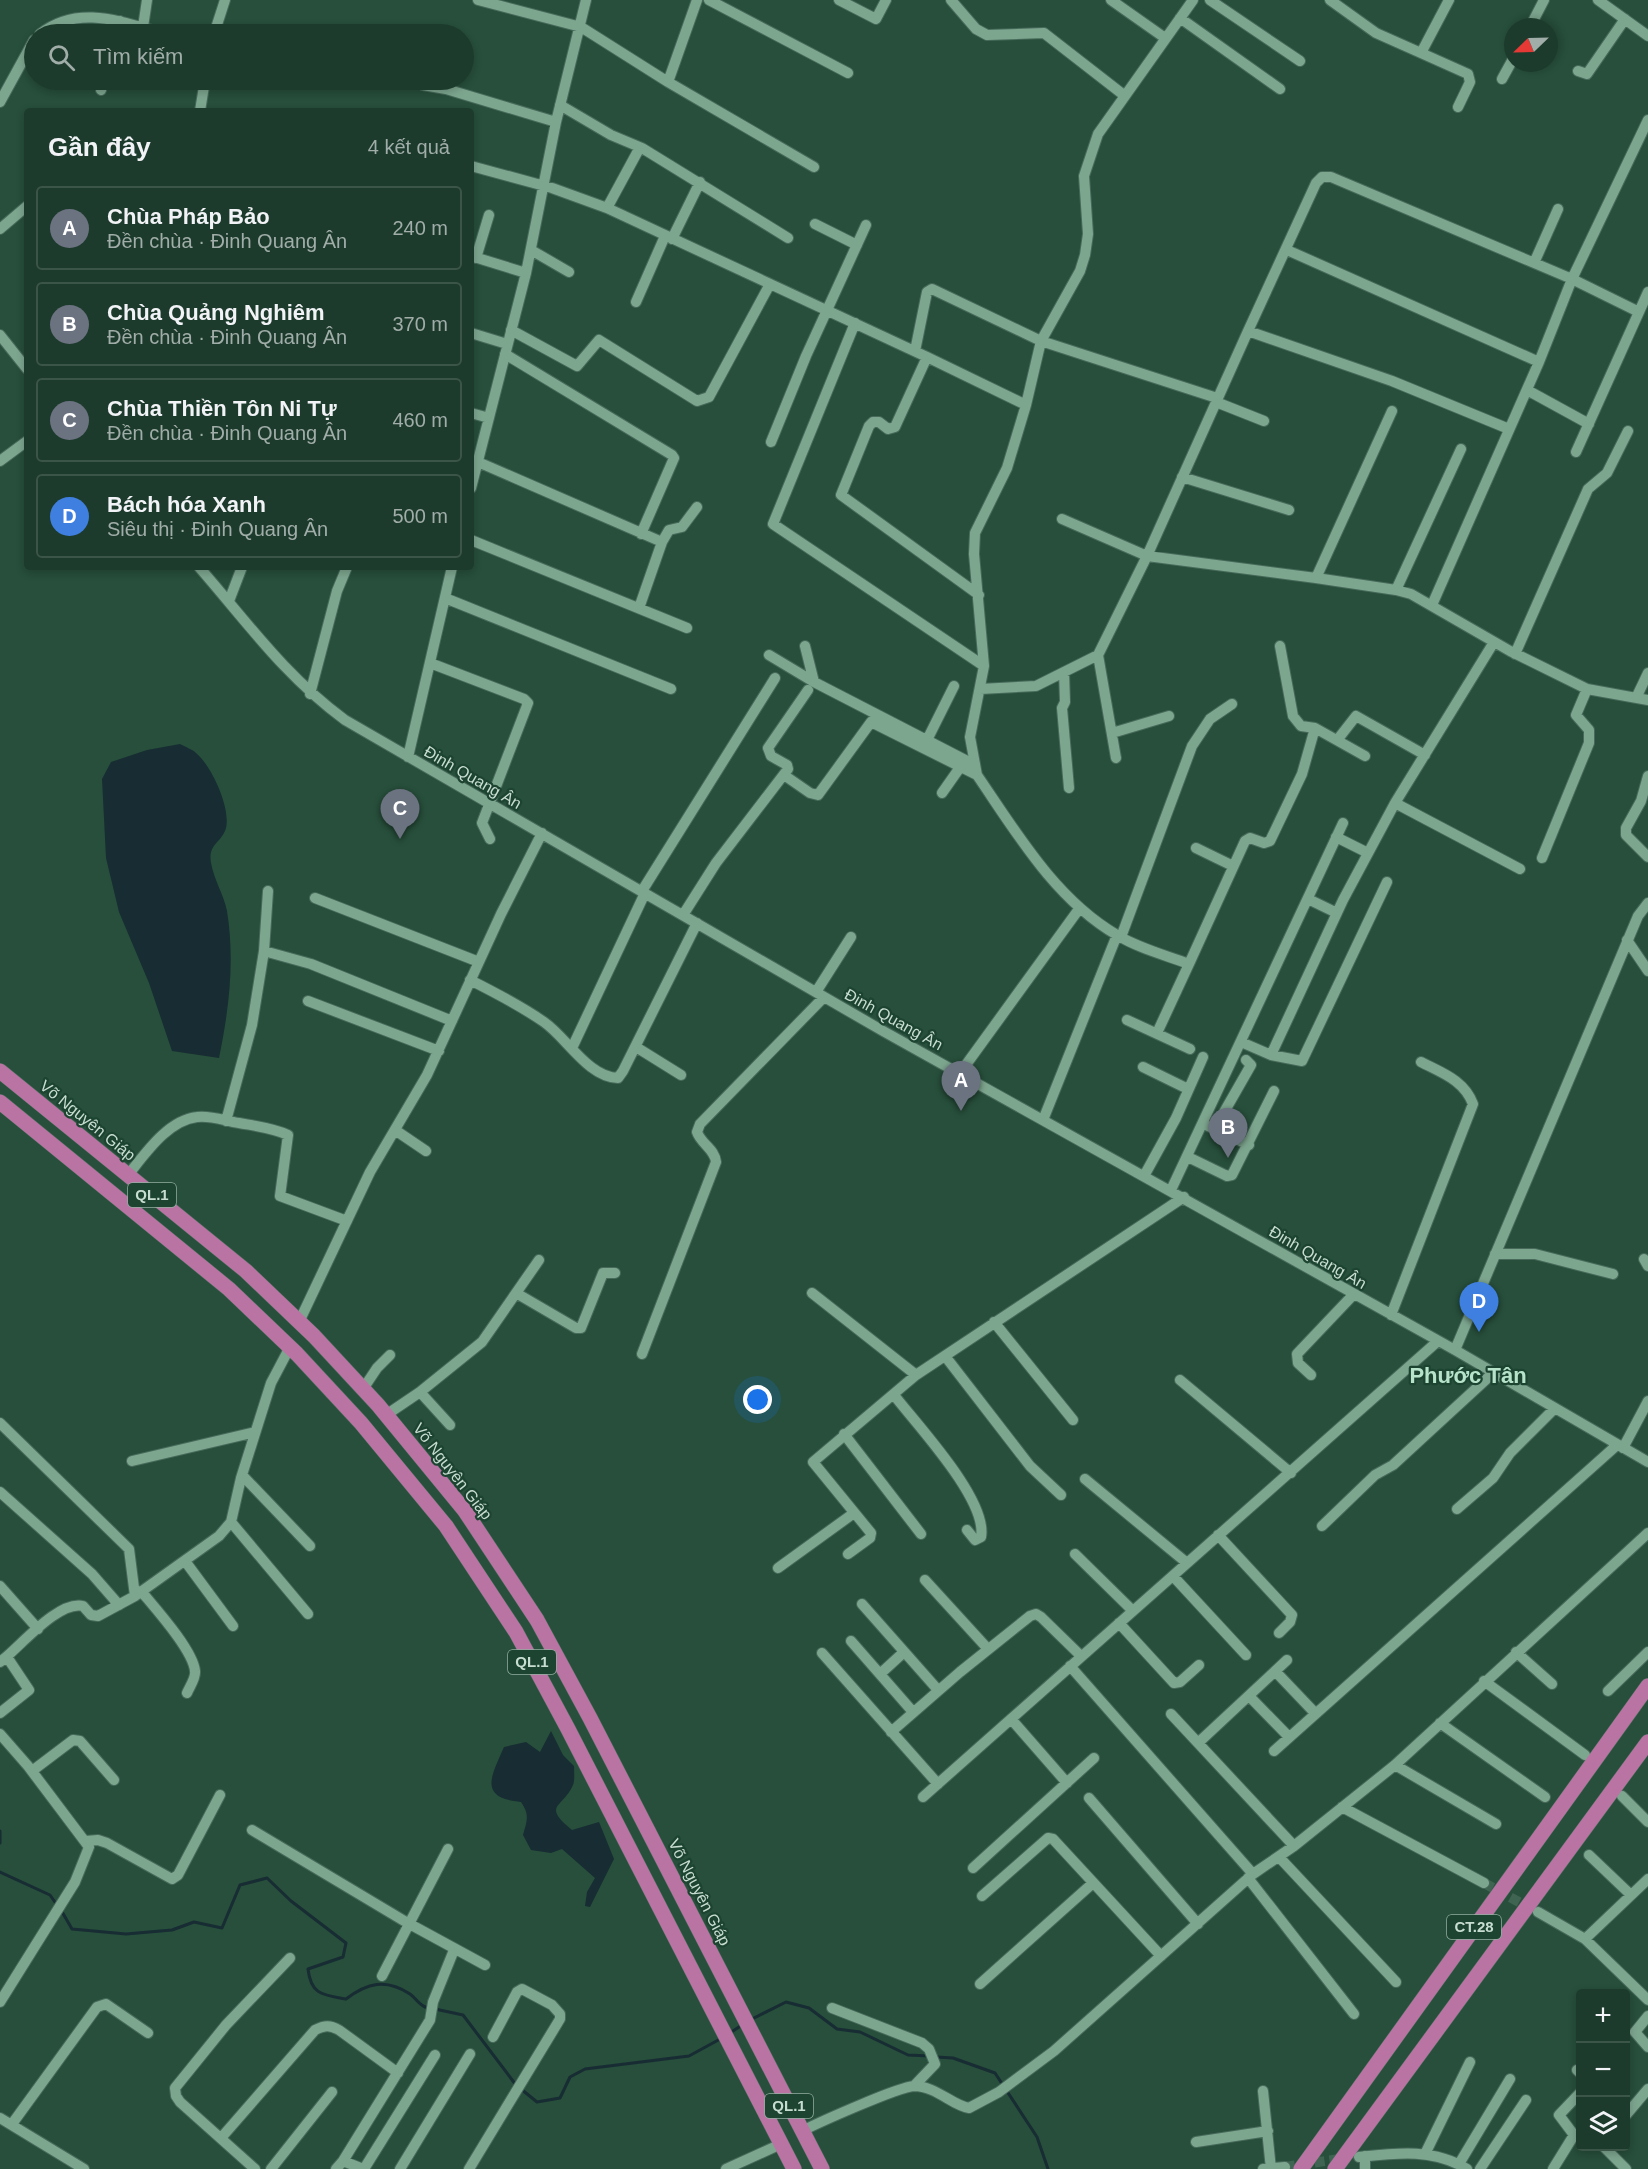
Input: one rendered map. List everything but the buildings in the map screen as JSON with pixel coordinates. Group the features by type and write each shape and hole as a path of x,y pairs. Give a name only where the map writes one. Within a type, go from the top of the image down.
{"highway":[{"name":"Võ Nguyên Giáp","path":"0,1071 246,1271 363,1389 465,1511 537,1620 590,1718 802,2131"},
{"name":"QL.1","path":"0,1102 229,1289 290,1347 361,1423 446,1526 516,1632 794,2169"},
{"name":"CT.28","path":"1301,2169 1648,1686"},
{"name":"CT.28","path":"1335,2169 1648,1742"},
{"name":"QL.1","path":"802,2131 822,2169"}],"street":[{"path":"143,24 147,0"},
{"path":"217,24 225,0"},
{"path":"478,0 580,27 668,82 814,167"},
{"path":"586,0 556,122 526,273 476,463 662,542"},
{"path":"668,82 697,0"},
{"path":"709,0 848,74"},
{"path":"839,0 876,19 886,0"},
{"path":"951,0 976,29 987,35 1044,33 1125,96"},
{"path":"1111,0 1165,38"},
{"path":"1189,964 1119,936 1079,909 1030,851 975,769 970,737 984,666 975,533 1006,468 1026,405 1041,341 1080,271 1088,234 1084,176 1098,134 1193,0"},
{"path":"1210,0 1300,61"},
{"path":"1330,0 1376,33 1468,74 1470,82 1458,107"},
{"path":"1421,53 1449,0"},
{"path":"1535,18 1544,0"},
{"path":"1598,0 1648,36"},
{"path":"61,24 82,17 132,24"},
{"path":"1180,18 1280,89"},
{"path":"1578,71 1587,75 1625,19"},
{"path":"0,102 24,58"},
{"path":"1502,80 1506,72"},
{"path":"200,108 203,90"},
{"path":"449,90 556,122"},
{"path":"560,105 639,149 642,148 788,238"},
{"path":"1431,604 1527,390 1572,279 1648,120"},
{"path":"607,208 639,149"},
{"path":"474,167 543,186 607,208 1026,405"},
{"path":"1116,758 1098,655 1147,556 1316,183 1322,177 1331,177 1572,279 1639,312"},
{"path":"636,302 668,237 700,182"},
{"path":"0,229 24,209"},
{"path":"1534,263 1558,209"},
{"path":"474,254 489,215"},
{"path":"815,224 857,245"},
{"path":"771,442 826,310 866,225"},
{"path":"531,250 569,272"},
{"path":"1287,250 1539,362"},
{"path":"474,257 526,273"},
{"path":"511,330 577,366 599,340 697,401 703,401 709,397 770,284"},
{"path":"915,351 927,292 932,289 1041,341 1216,400 1264,421"},
{"path":"1576,452 1648,292"},
{"path":"855,323 773,524 984,666"},
{"path":"1248,331 1392,381 1509,429"},
{"path":"474,334 506,349 672,455 674,458 641,534"},
{"path":"0,335 24,365"},
{"path":"927,357 895,427 888,429 879,422 873,422 869,426 841,495 979,595"},
{"path":"1527,390 1589,424"},
{"path":"1316,578 1392,411"},
{"path":"474,414 489,418"},
{"path":"1515,654 1588,489 1607,473 1628,431"},
{"path":"0,461 24,443"},
{"path":"1396,590 1461,449"},
{"path":"1182,477 1289,510"},
{"path":"639,608 662,542 669,530 682,527 697,507"},
{"path":"1062,519 1147,556 1396,590 1431,604 1515,654 1587,688 1643,698 1648,673"},
{"path":"474,541 687,628"},
{"name":"Đinh Quang Ân","path":"202,570 266,647 310,694 345,720 960,1074 1184,1197 1648,1462"},
{"path":"228,601 241,570"},
{"path":"310,694 337,591 346,570"},
{"path":"408,757 451,570"},
{"path":"445,598 672,689"},
{"path":"1271,1055 1337,913 1395,803 1494,642"},
{"path":"684,915 722,854 789,767 771,756 768,748 811,686 805,646"},
{"path":"1280,646 1293,716 1301,726 1315,728 1365,756"},
{"path":"980,689 1036,686 1098,655"},
{"path":"769,656 811,686 927,740 975,769"},
{"path":"430,663 525,699 528,703 482,826 490,839"},
{"path":"1064,672 1065,702 1062,708 1069,788"},
{"path":"572,1048 643,892 775,678"},
{"path":"927,740 954,686"},
{"path":"1542,858 1589,743 1589,730 1576,715 1587,688"},
{"path":"1043,1120 1119,936 1192,746 1210,719 1232,705"},
{"path":"1112,733 1169,716"},
{"path":"1338,739 1356,716 1425,755"},
{"path":"784,775 810,793 818,795 871,722 961,766 975,769"},
{"path":"1157,1033 1247,839 1264,843 1270,841 1302,774 1315,728"},
{"path":"942,793 961,766"},
{"path":"1648,776 1641,801 1626,828 1626,835 1648,857"},
{"path":"1395,803 1520,869"},
{"path":"1171,1190 1343,823"},
{"path":"299,1322 370,1172 439,1051 470,980 542,833"},
{"path":"1336,837 1368,854"},
{"path":"1196,848 1233,866"},
{"path":"1241,1042 1271,1055 1298,1062 1304,1058 1388,882"},
{"path":"226,1121 252,1025 264,951 268,891"},
{"path":"315,898 479,962"},
{"path":"1308,899 1337,913"},
{"path":"1455,1350 1627,940 1638,916 1648,903"},
{"path":"960,1074 1079,909"},
{"path":"470,980 506,998 546,1023 572,1048 609,1077 618,1078 636,1047 697,923"},
{"path":"642,1354 716,1162 713,1152 700,1140 697,1132 700,1124 820,994 851,937"},
{"path":"1627,940 1648,971"},
{"path":"264,951 311,964 452,1021"},
{"path":"308,1001 439,1051"},
{"path":"1127,1020 1190,1049"},
{"path":"636,1047 681,1075"},
{"path":"1144,1176 1203,1057"},
{"path":"1215,1128 1251,1065 1246,1060"},
{"path":"1391,1315 1473,1104 1468,1092 1458,1081 1420,1062"},
{"path":"1143,1067 1188,1089"},
{"path":"1188,1157 1227,1176 1232,1175 1249,1146 1274,1091"},
{"path":"128,1175 155,1143 179,1123 197,1117 226,1121 288,1135 280,1196 347,1221"},
{"path":"1202,1124 1215,1128 1249,1146"},
{"path":"395,1130 426,1151"},
{"path":"848,1554 871,1536 813,1462 916,1375 1184,1197"},
{"path":"1495,1254 1535,1254 1613,1274"},
{"path":"386,1415 420,1392 482,1342 539,1260"},
{"path":"516,1293 576,1328 581,1328 603,1273 615,1273"},
{"path":"812,1293 916,1375"},
{"path":"1311,1375 1298,1363 1297,1354 1353,1295"},
{"path":"994,1322 1073,1420"},
{"path":"923,1797 1438,1341"},
{"path":"0,1713 29,1690 3,1660 38,1629 69,1606 83,1606 94,1616 119,1605 219,1536 231,1522 242,1475 271,1383 290,1347"},
{"path":"363,1389 377,1368 390,1355"},
{"path":"945,1356 1030,1466 1061,1495"},
{"path":"1322,1526 1375,1475 1393,1464 1493,1373"},
{"path":"1180,1380 1291,1473"},
{"path":"420,1392 450,1425"},
{"path":"894,1395 965,1486 973,1501 982,1534 980,1539 975,1540 967,1530"},
{"path":"1274,1750 1620,1447 1648,1401"},
{"path":"1457,1509 1498,1473 1510,1453 1555,1408"},
{"path":"0,1423 129,1549 138,1594 174,1631 194,1666 196,1674 187,1693"},
{"path":"132,1461 255,1432"},
{"path":"844,1434 921,1534"},
{"path":"242,1475 310,1546"},
{"path":"1085,1479 1187,1563"},
{"path":"0,1492 92,1574 119,1605"},
{"path":"778,1568 854,1513"},
{"path":"231,1522 308,1614"},
{"path":"914,2086 939,2092 969,2108 1000,2091 1054,2051 1251,1876 1280,1857 1395,1765 1648,1533"},
{"path":"1218,1535 1292,1615 1290,1622 1279,1633"},
{"path":"1075,1554 1133,1611"},
{"path":"185,1561 233,1626"},
{"path":"1173,1576 1246,1655"},
{"path":"925,1580 988,1649"},
{"path":"0,1586 38,1629"},
{"path":"861,1604 938,1690"},
{"path":"891,1732 988,1649 1036,1614 1081,1656"},
{"path":"1119,1623 1174,1683 1180,1682 1199,1665"},
{"path":"851,1641 913,1712"},
{"path":"880,1674 904,1652"},
{"path":"1516,1652 1552,1684"},
{"path":"1608,1691 1648,1652"},
{"path":"822,1653 938,1784"},
{"path":"1198,1743 1287,1660"},
{"path":"1070,1666 1251,1876 1354,2014"},
{"path":"1275,1671 1315,1713"},
{"path":"1485,1681 1585,1755"},
{"path":"1249,1696 1289,1737"},
{"path":"1171,1714 1294,1846"},
{"path":"1011,1719 1067,1783"},
{"path":"1440,1723 1545,1797"},
{"path":"0,1734 32,1771 89,1847 86,1860 0,2002"},
{"path":"32,1771 73,1740 80,1741 114,1780"},
{"path":"973,1868 1095,1758"},
{"path":"1395,1765 1496,1824"},
{"path":"86,1841 98,1840 107,1843 172,1879 178,1875 220,1795"},
{"path":"1622,1796 1648,1822"},
{"path":"1089,1798 1198,1924"},
{"path":"1341,1807 1484,1883"},
{"path":"252,1830 454,1950 484,1965"},
{"path":"981,1896 1048,1838 1161,1956"},
{"path":"382,1976 448,1849"},
{"path":"1589,1854 1631,1895"},
{"path":"1280,1857 1396,1982"},
{"path":"1585,1939 1648,1879"},
{"path":"980,1984 1093,1883"},
{"path":"1538,1912 1585,1939 1648,2000"},
{"path":"435,2055 364,2169 339,2165 430,2020 433,2002 454,1950"},
{"path":"255,2169 180,2102 175,2088 226,2025 290,1958"},
{"path":"469,2169 560,2014 552,2005 522,1989 517,1992 493,2037"},
{"path":"12,2124 97,2007 106,2004 148,2033"},
{"path":"802,2131 821,2121 914,2086 935,2064 929,2049 909,2036 832,2008"},
{"path":"1648,2016 1635,2032 1648,2047"},
{"path":"221,2138 315,2030 322,2027 330,2026 339,2030 398,2073"},
{"path":"400,2169 470,2054"},
{"path":"1425,2154 1470,2062"},
{"path":"1365,2169 1362,2156 1425,2154 1463,2167 1510,2079"},
{"path":"1630,2110 1648,2090"},
{"path":"1263,2091 1268,2131 1269,2168 1285,2167"},
{"path":"271,2169 332,2092"},
{"path":"1552,2169 1574,2135 1559,2115 1577,2097"},
{"path":"1480,2169 1526,2100"},
{"path":"0,2118 84,2169"},
{"path":"1196,2142 1268,2131"},
{"path":"726,2169 781,2144"},
{"path":"1608,2151 1626,2169"}],"water":[{"path":"180,744 194,752 208,768 224,801 226,813 225,831 213,848 210,857 227,911 231,948 228,1003 219,1058 172,1051 149,983 119,912 106,858 102,779 111,762 147,750"},
{"path":"551,1731 563,1755 574,1766 573,1785 557,1807 558,1816 572,1830 599,1822 614,1859 590,1907 585,1906 587,1892 595,1878 562,1849 551,1853 531,1850 523,1835 527,1818 524,1807 521,1802 498,1796 491,1783 504,1747 526,1742 540,1752"}],"waterway":[{"path":"0,1831 0,1843"},
{"path":"0,1872 50,1895 57,1905"},
{"path":"61,1910 72,1929 126,1934 172,1930 194,1922 222,1928 240,1885 267,1878 291,1901 346,1943 343,1957 308,1969 315,1989 325,1995 346,1999 361,1989 385,1984 410,1994 422,2006 428,2008"},
{"path":"750,2020 786,2002 809,2008 837,2029 860,2032 908,2055 930,2056"},
{"path":"435,2009 463,2015 516,2085"},
{"path":"730,2033 742,2025"},
{"path":"521,2089 537,2102 560,2098 570,2077 585,2069 689,2056 722,2038"},
{"path":"936,2057 953,2058 995,2073 1037,2137 1048,2169"}],"tunnel":[{"path":"1484,1883 1532,1909"},
{"path":"1285,2167 1346,2158"}],"place":[{"name":"Chùa Thiền Tôn Ni Tự","path":"400,839"},
{"name":"Chùa Pháp Bảo","path":"961,1111"},
{"name":"Chùa Quảng Nghiêm","path":"1228,1158"},
{"name":"Bách hóa Xanh","path":"1479,1332"}],"district":[{"name":"Phước Tân","path":"1468,1375"}]}
